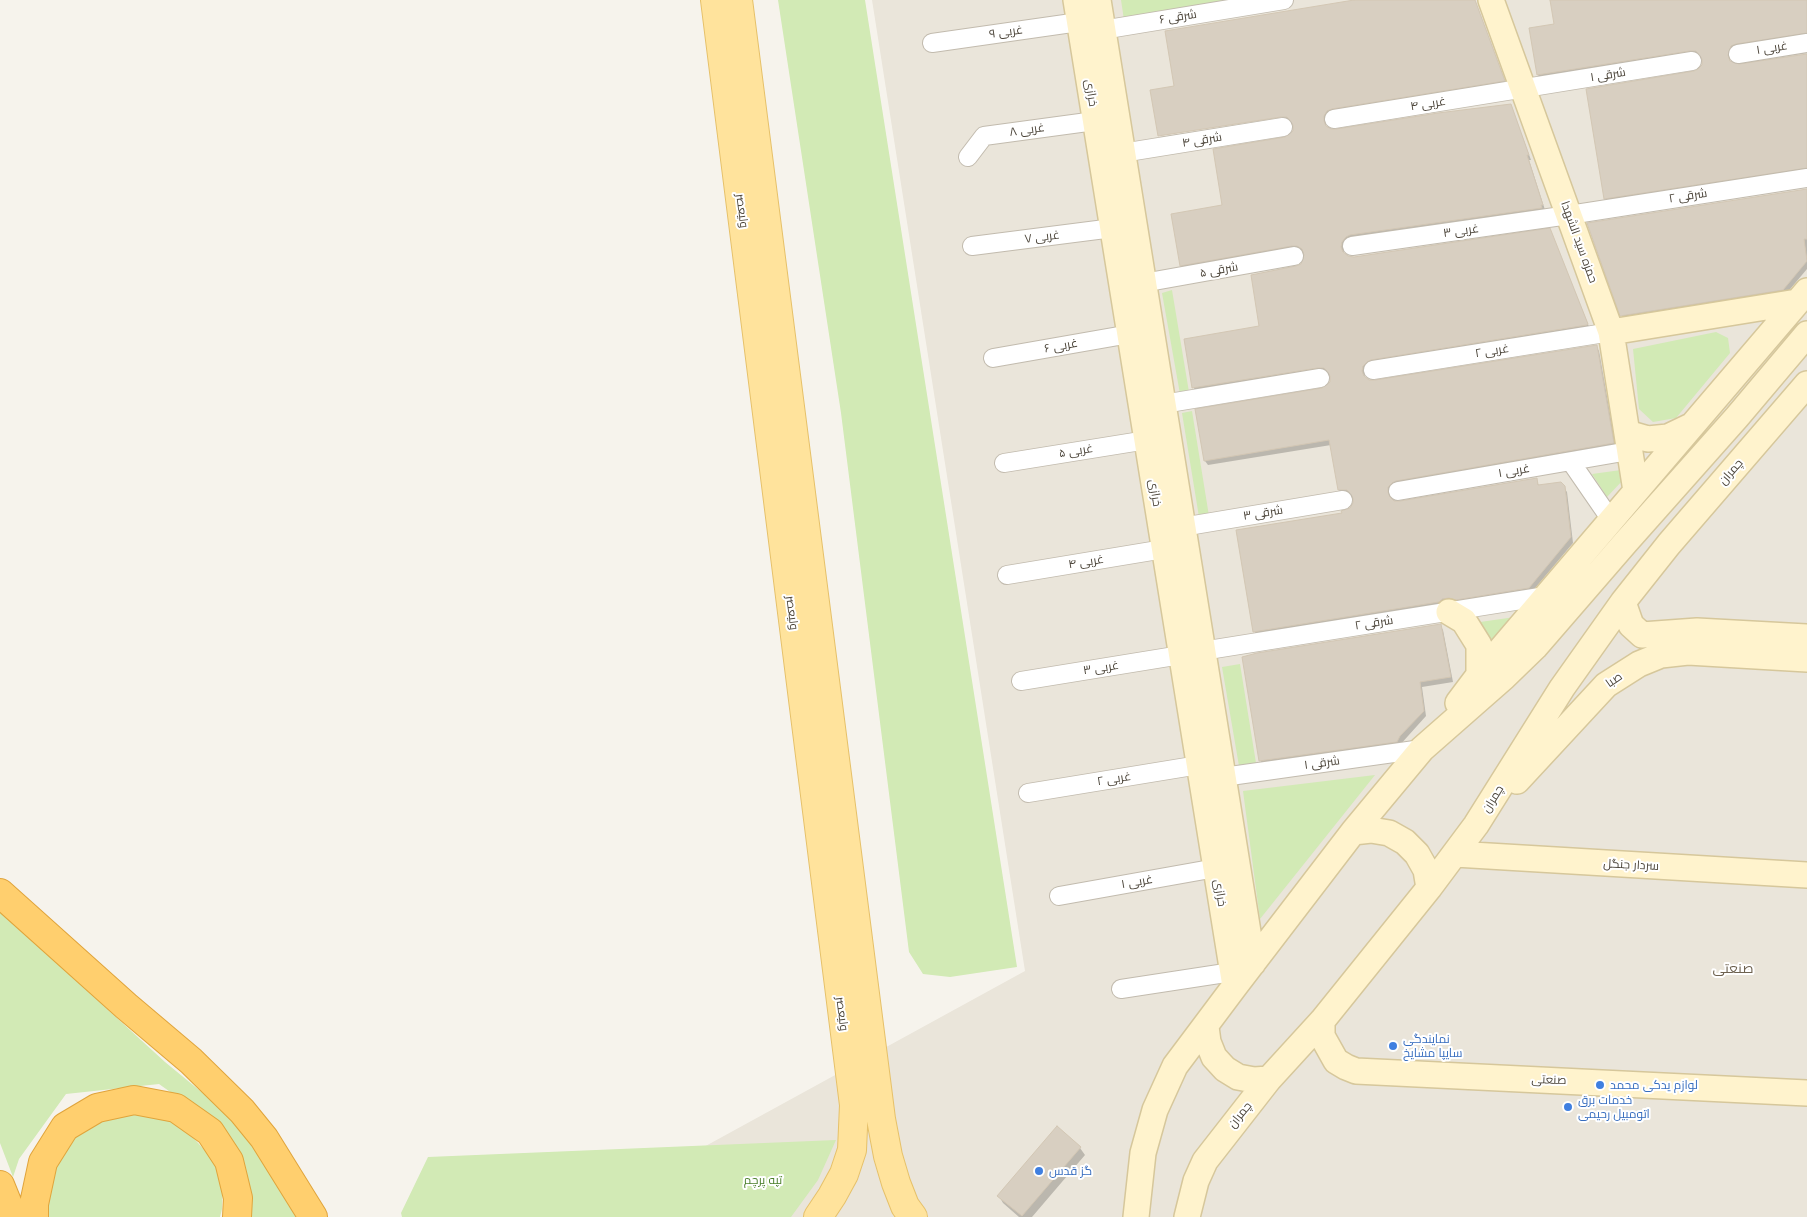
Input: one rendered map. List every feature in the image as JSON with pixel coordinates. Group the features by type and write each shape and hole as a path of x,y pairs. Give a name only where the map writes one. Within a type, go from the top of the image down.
{"highway":[{"path":"0,894 191,1061 242,1110 264,1138 313,1217"},
{"path":"34,1217 34,1204 43,1162 64,1127 97,1108 134,1100 176,1108 210,1132 229,1161 238,1198 237,1217"},
{"path":"0,1185 13,1217"}],"main road":[{"name":"ولیعصر","path":"716,0 854,1105 852,1150 844,1174 818,1217"},
{"name":"ولیعصر","path":"738,0 881,1119 888,1156 896,1183 913,1217"}],"street":[{"name":"خرازی","path":"1098,0 1086,17 1102,95 1122,153 1143,283 1138,340 1163,404 1182,527 1199,764 1216,868 1240,974"},
{"name":"۶ شرقی","path":"1086,17 1284,0"},
{"name":"حمزه سید الشهدا","path":"1491,0 1611,332 1636,491"},
{"name":"۹ غربی","path":"932,43 1086,17"},
{"name":"۱ غربی","path":"1738,54 1807,43"},
{"name":"۱ شرقی","path":"1523,88 1692,61"},
{"name":"۴ غربی","path":"1334,119 1523,88"},
{"name":"خرازی","path":"1102,95 1095,121 1113,228 1138,340 1147,440 1164,549 1223,776 1240,974"},
{"name":"۸ غربی","path":"968,157 984,136 1095,121"},
{"name":"۴ شرقی","path":"1122,153 1283,127"},
{"name":"۲ شرقی","path":"1569,215 1807,178"},
{"name":"۳ غربی","path":"1352,246 1569,215"},
{"name":"۷ غربی","path":"972,246 1113,228"},
{"name":"۵ شرقی","path":"1143,283 1294,256"},
{"path":"1611,332 1802,296"},
{"path":"1136,1217 1143,1153 1155,1110 1175,1066 1206,1027 1240,974 1422,749 1480,674 1802,296"},
{"name":"۲ غربی","path":"1373,370 1611,332"},
{"path":"1422,749 1535,647 1737,417 1807,334"},
{"name":"۶ غربی","path":"993,358 1138,340"},
{"path":"1163,404 1320,378"},
{"name":"چمران","path":"1187,1217 1196,1181 1205,1161 1269,1079 1322,1021 1455,854 1476,825 1562,688 1623,602 1669,544 1807,384"},
{"path":"1628,442 1668,437 1691,426"},
{"name":"۵ غربی","path":"1004,463 1147,440"},
{"name":"۱ غربی","path":"1398,491 1571,462 1628,442"},
{"path":"1571,462 1611,520"},
{"name":"۳ شرقی","path":"1182,527 1343,500"},
{"name":"۴ غربی","path":"1007,575 1164,549"},
{"name":"۲ شرقی","path":"1192,653 1546,596"},
{"path":"1623,602 1631,625 1642,635 1697,631 1807,637"},
{"path":"1449,612 1464,621 1479,645 1480,674"},
{"name":"صبا","path":"1476,825 1606,684 1639,664 1661,655 1688,652 1807,659"},
{"name":"۳ غربی","path":"1022,681 1192,653"},
{"name":"۱ شرقی","path":"1223,776 1422,749"},
{"name":"۲ غربی","path":"1028,793 1199,764"},
{"path":"1353,832 1371,830 1389,833 1405,842 1422,862 1426,870 1429,888"},
{"name":"سردار جنگل","path":"1455,854 1807,875"},
{"name":"۱ غربی","path":"1059,896 1216,868"},
{"path":"1121,989 1240,974"},
{"name":"صنعتی","path":"1322,1021 1322,1036 1336,1061 1356,1071 1807,1093"},
{"path":"1206,1027 1208,1042 1214,1057 1225,1068 1238,1076 1254,1080 1269,1079"}],"shaded area":[{"path":"872,0 1807,0 1807,1217 576,1217 1025,971"}],"green space":[{"path":"778,0 865,0 1017,967 950,977 923,974 909,952 841,413"},
{"path":"1121,0 1242,0 1124,20"},
{"path":"1172,290 1189,392 1180,394 1162,293"},
{"path":"1716,332 1728,338 1730,353 1676,418 1653,422 1639,409 1633,349"},
{"path":"1192,411 1209,516 1199,517 1182,413"},
{"path":"1621,470 1623,480 1607,497 1592,474"},
{"path":"1515,617 1490,651 1473,623"},
{"path":"1240,664 1256,763 1239,766 1222,667"},
{"path":"1375,775 1260,919 1243,791"},
{"path":"0,911 165,1062 238,1122 296,1217 251,1217 250,1189 221,1128 159,1084 66,1094 19,1159 13,1177 0,1143"},
{"path":"120,1114 158,1114 187,1131 223,1170 220,1217 47,1217 47,1186 67,1138"},
{"name":"تپه پرچم","path":"836,1140 818,1180 791,1217 402,1217 401,1213 428,1157"}],"building":[{"path":"1354,0 1475,0 1505,81 1332,109 1327,111 1324,116 1326,126 1336,129 1511,104 1529,155 1527,155 1543,205 1541,205 1542,208 1350,235 1342,242 1343,252 1348,256 1354,257 1550,228 1588,324 1371,360 1363,366 1364,376 1369,380 1375,380 1597,345 1614,443 1396,481 1388,487 1390,497 1394,501 1400,501 1537,478 1538,485 1561,482 1565,486 1571,537 1529,588 1456,600 1442,599 1439,602 1253,632 1236,530 1342,513 1341,511 1350,508 1353,498 1347,490 1338,490 1329,440 1204,461 1195,409 1322,388 1330,382 1330,376 1324,368 1318,368 1192,388 1184,339 1259,326 1251,275 1296,266 1301,264 1304,255 1302,249 1292,246 1180,266 1171,214 1222,205 1213,149 1285,137 1293,131 1293,125 1287,117 1281,117 1158,136 1150,90 1174,86 1165,31"},
{"path":"1550,0 1807,0 1807,33 1736,44 1731,46 1728,55 1730,61 1739,64 1807,54 1807,168 1604,199 1586,89 1694,71 1702,65 1702,59 1696,51 1690,51 1537,75 1529,28 1554,24"},
{"path":"1807,189 1807,239 1804,239 1807,261 1783,290 1620,316 1587,223"},
{"path":"1441,624 1451,677 1420,682 1424,711 1400,736 1397,742 1259,761 1242,657"},
{"name":"گز قدس","path":"1057,1126 1081,1147 1022,1216 997,1196"}],"place":[{"name":"نمایندگی سایپا مشایخ","path":"1393,1046"},
{"name":"لوازم یدکی محمد","path":"1600,1085"},
{"name":"خدمات برق اتومبیل رحیمی","path":"1568,1107"},
{"name":"گز قدس","path":"1039,1171"}],"district":[{"name":"صنعتی","path":"1733,969"}]}
